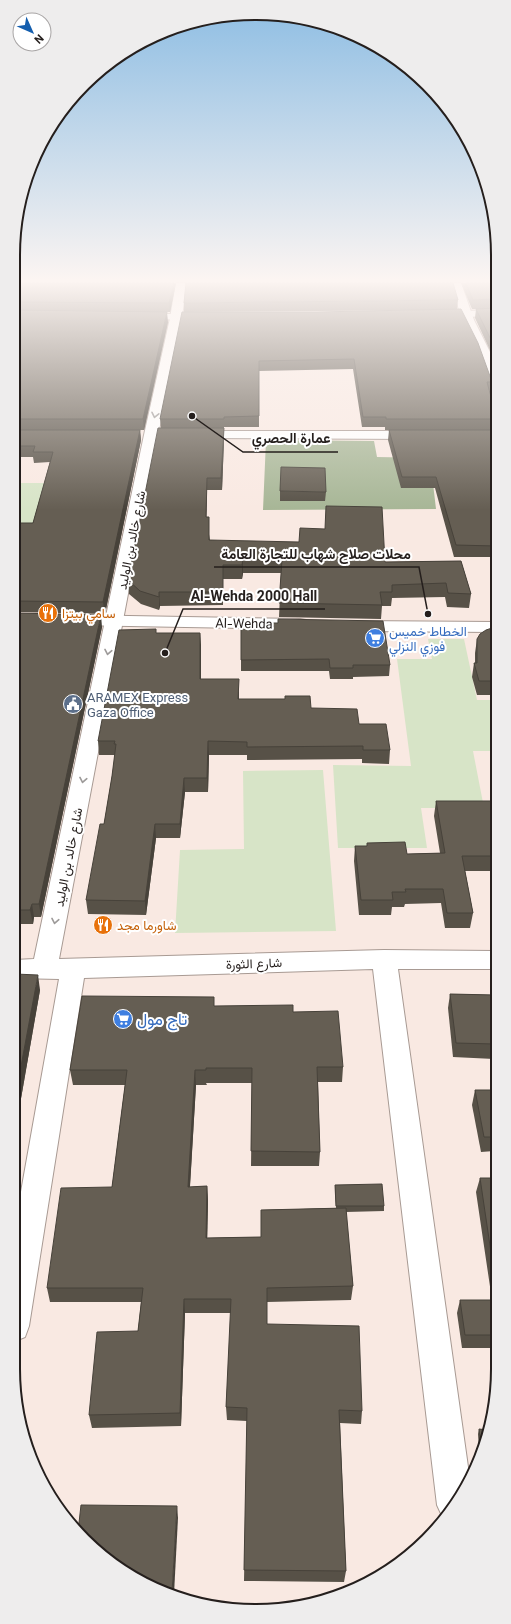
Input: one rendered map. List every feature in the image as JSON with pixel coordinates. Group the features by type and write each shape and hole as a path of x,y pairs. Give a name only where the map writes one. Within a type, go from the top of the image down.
{"street":[{"name":"شارع خالد بن الوليد","path":"20,1272 59,969 115,621 150,435 167,359"},
{"path":"486,359 491,372"},
{"path":"182,435 433,435"},
{"name":"Al-Wehda","path":"20,619 491,627"},
{"path":"384,959 454,1495"},
{"name":"شارع الثورة","path":"20,969 384,959 491,960"}],"green space":[{"path":"266,440 374,441 377,457 430,458 436,509 263,510"},
{"path":"20,483 130,483 20,530"},
{"path":"428,639 464,639 477,700 491,700 491,751 473,751 484,808 421,808 427,848 338,848 333,765 411,766 397,659 432,659"},
{"path":"323,770 336,931 175,933 180,850 244,849 243,771"}],"building":[{"path":"20,359 157,359 143,419 20,419"},
{"path":"172,359 484,359 491,379 491,382 487,382 491,397 491,419 386,419 386,417 363,417 354,359 259,361 259,416 224,417 224,419 160,419"},
{"path":"158,428 224,428 221,478 207,478 206,517 209,517 209,540 299,542 300,528 325,529 326,506 382,507 385,562 461,561 471,594 448,593 446,583 392,585 392,592 380,592 382,605 279,603 282,560 243,559 242,565 223,565 223,592 159,592 159,597 140,591 128,580"},
{"path":"20,430 140,430 103,602 20,601 20,523 33,523 53,452 33,452 35,446 20,446"},
{"path":"389,430 491,430 491,546 456,545 436,477 402,477"},
{"path":"281,467 325,468 326,492 280,491"},
{"path":"20,613 101,615 39,904 32,904 30,910 20,910"},
{"path":"278,619 383,621 390,665 353,665 353,668 330,668 329,659 241,660 241,629 270,629 271,623 278,623"},
{"path":"491,628 491,681 479,681 474,663 477,663 477,639 480,634"},
{"path":"156,629 156,633 200,633 200,679 239,679 238,699 285,699 285,696 310,696 311,708 357,709 359,724 386,724 390,750 363,750 363,746 247,747 247,742 208,741 207,778 184,778 180,824 155,824 145,901 86,900 100,824 104,824 116,744 114,744 115,741 98,741 119,630"},
{"path":"436,801 491,801 491,856 462,856 473,913 447,913 443,889 405,889 406,892 392,892 393,900 361,900 355,846 367,846 367,843 405,842 407,854 445,853"},
{"path":"20,974 38,975 20,1072"},
{"path":"450,994 491,995 491,1044 456,1043"},
{"path":"82,996 214,997 214,1006 293,1005 293,1012 338,1011 343,1067 317,1067 320,1152 251,1151 252,1068 206,1068 206,1070 195,1070 188,1187 207,1186 206,1238 261,1237 261,1210 346,1208 353,1286 267,1288 267,1324 359,1326 362,1411 339,1410 346,1571 244,1570 247,1408 226,1407 231,1299 184,1299 180,1413 89,1415 97,1332 138,1331 143,1288 47,1288 61,1188 112,1187 127,1070 70,1070"},
{"path":"475,1090 491,1090 491,1137 484,1137"},
{"path":"480,1178 491,1178 491,1253"},
{"path":"382,1184 384,1206 336,1206 335,1185"},
{"path":"460,1300 491,1300 491,1335 465,1335"},
{"path":"479,1429 483,1429 480,1439"},
{"path":"81,1505 177,1506 172,1589 151,1580 125,1564 100,1546 79,1525"}],"place":[{"name":"عمارة الحصري","path":"192,416"},
{"name":"سامي بيتزا","path":"48,613"},
{"name":"محلات صلاح شهاب للتجارة العامة","path":"428,614"},
{"name":"الخطاط خميس فوزي النزلي","path":"375,638"},
{"name":"Al-Wehda 2000 Hall","path":"165,653"},
{"name":"ARAMEX Express Gaza Office","path":"73,704"},
{"name":"شاورما مجد","path":"103,925"},
{"name":"تاج مول","path":"123,1019"}]}
